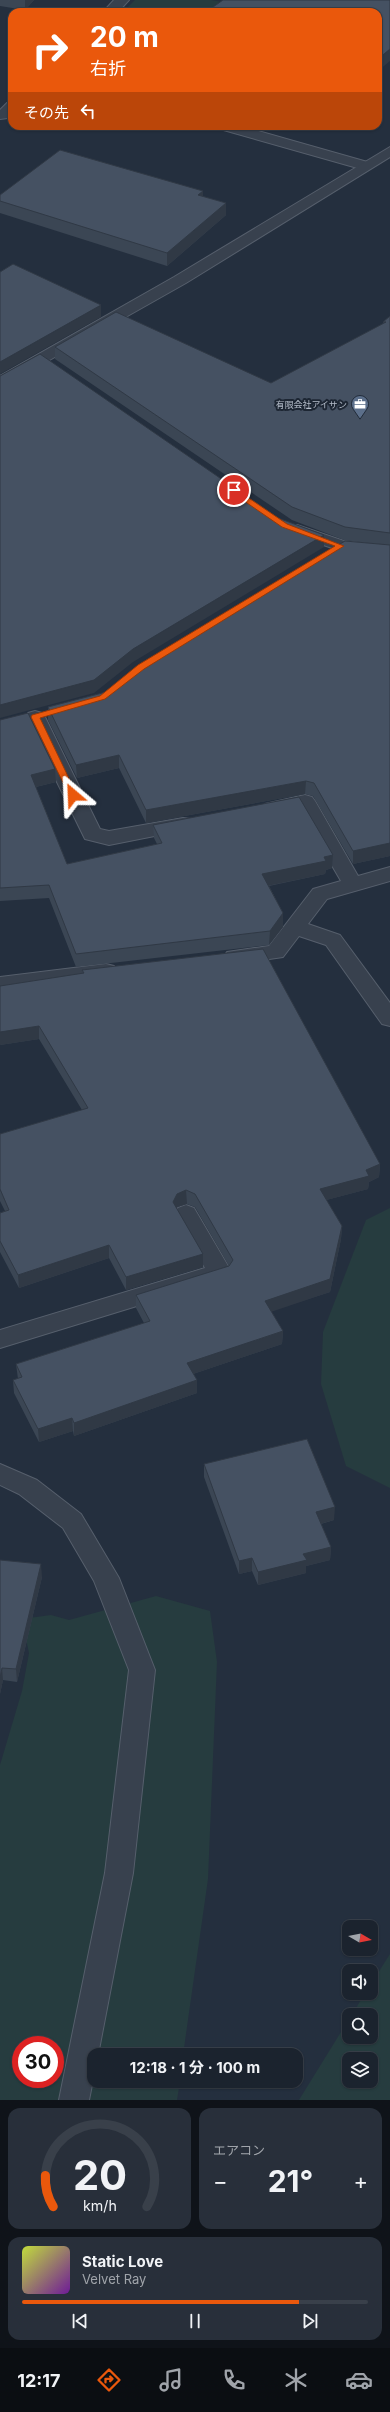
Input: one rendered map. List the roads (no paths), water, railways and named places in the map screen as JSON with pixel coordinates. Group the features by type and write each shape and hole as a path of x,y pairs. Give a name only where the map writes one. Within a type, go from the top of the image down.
{"street":[{"path":"114,8 122,0"},
{"path":"0,115 3,116 8,110"},
{"path":"239,130 366,166"},
{"path":"0,383 50,364 180,280 390,151"},
{"path":"284,525 341,546 390,551"},
{"path":"321,558 341,546"},
{"path":"35,717 92,834 109,838 203,820"},
{"path":"250,812 305,801 353,885"},
{"path":"214,959 276,952 320,894 390,874"},
{"path":"295,927 333,940 390,1019"},
{"path":"0,984 129,968"},
{"path":"0,1339 220,1272 186,1214"},
{"path":"0,1474 28,1487 72,1521 106,1578 142,1670 119,1873 74,2100"}],"place":[{"name":"有限会社アイサン","path":"360,419"}]}
